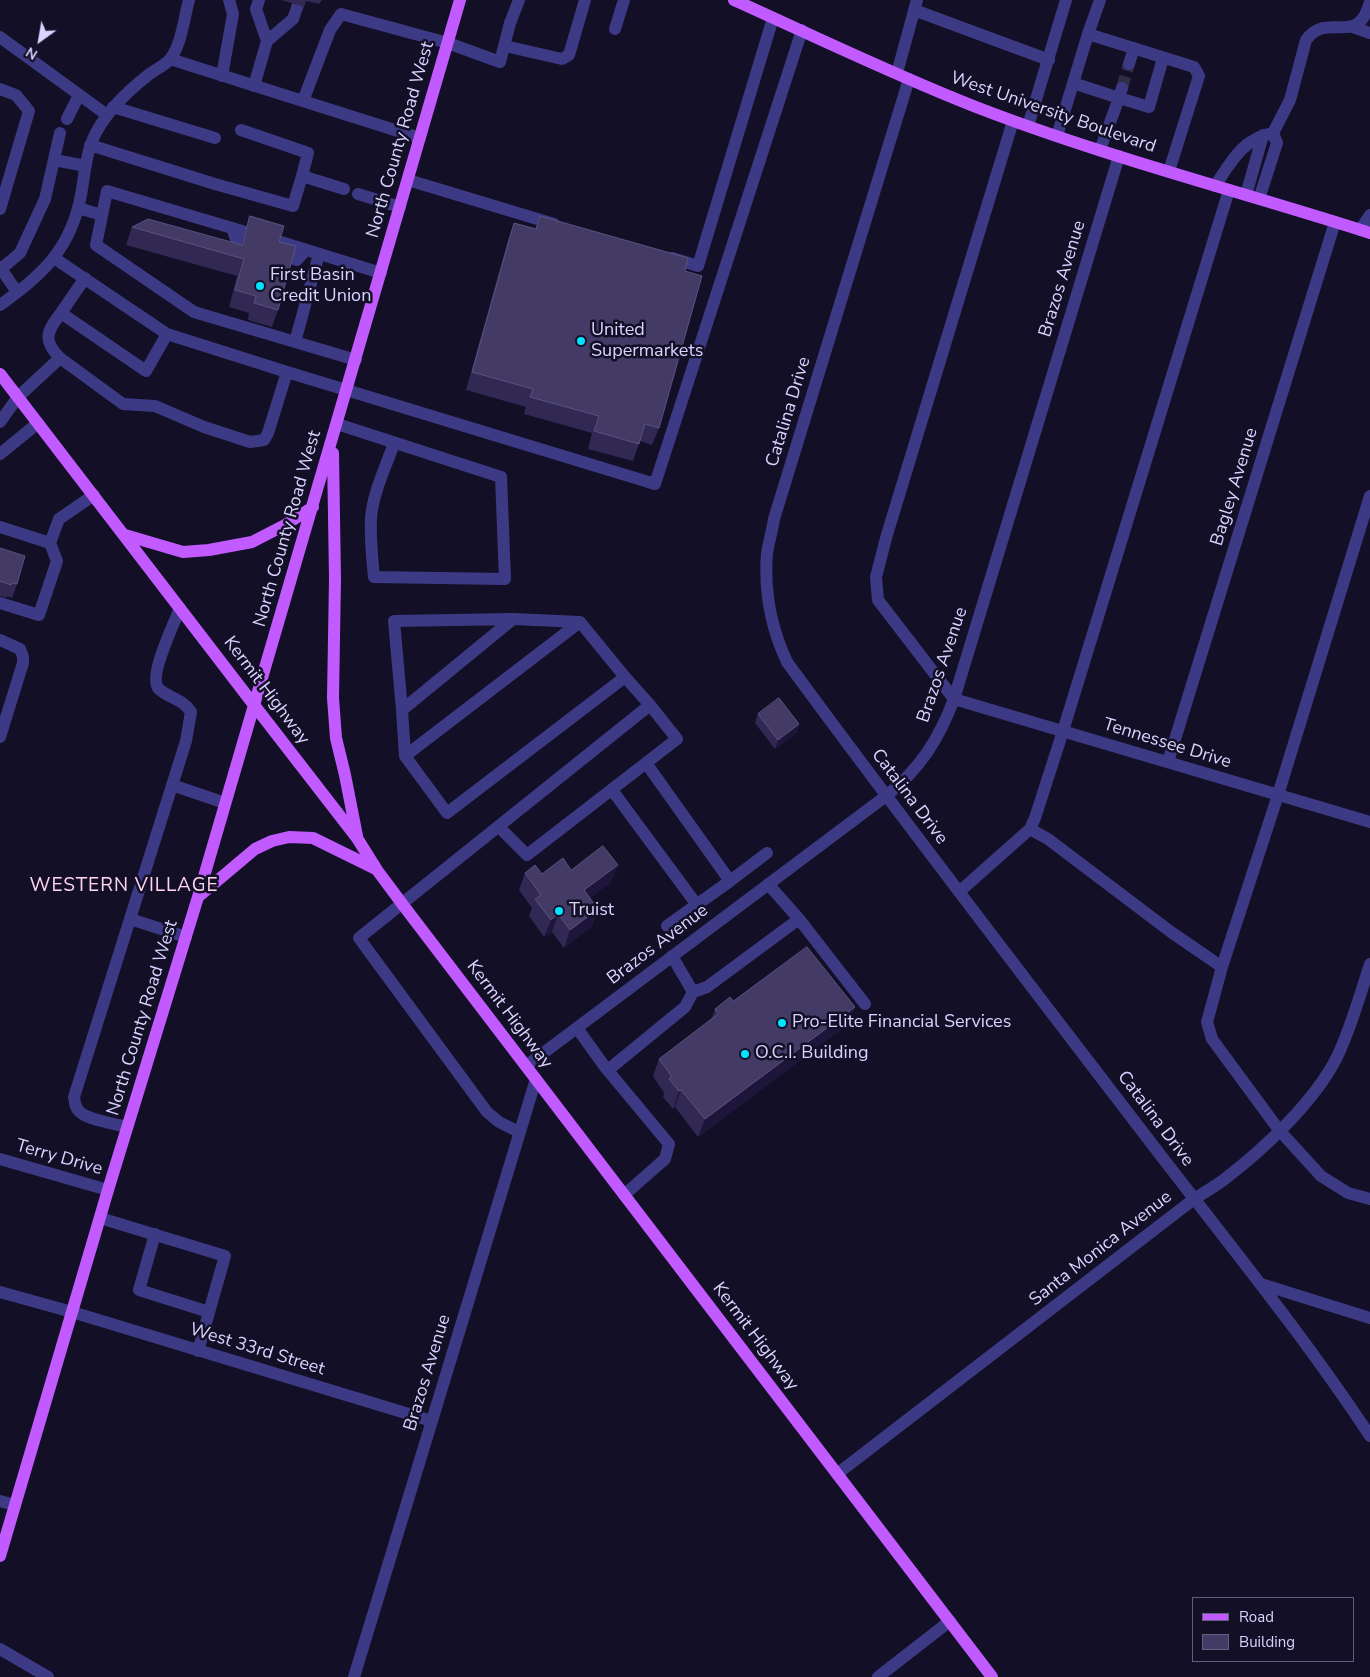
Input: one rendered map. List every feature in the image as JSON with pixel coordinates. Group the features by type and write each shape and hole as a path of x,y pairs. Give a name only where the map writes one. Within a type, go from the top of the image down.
{"main road":[{"name":"North County Road West","path":"0,1556 108,1190 198,897 460,0"},
{"name":"West University Boulevard","path":"735,0 909,79 1013,121 1119,156 1365,231"},
{"name":"Kermit Highway","path":"0,374 358,838 377,870 403,905 992,1677"},
{"path":"332,442 335,551 334,706 336,738 346,775 358,838"},
{"path":"125,535 183,552 208,550 252,542 285,525 313,507"},
{"path":"198,897 256,850 272,841 289,837 313,838 377,870"}],"street":[{"path":"0,305 40,274 54,258 71,231 78,208 90,145 97,130 110,111 145,77 163,67 170,60 175,50 189,0"},
{"path":"222,76 233,14 229,0"},
{"path":"259,0 256,9 267,41"},
{"path":"303,101 330,30 341,14 448,43 500,62 510,23 519,0"},
{"path":"504,46 562,59 569,55 585,0"},
{"path":"615,29 624,0"},
{"path":"1028,126 1066,0"},
{"path":"1057,136 1100,0"},
{"path":"1353,27 1366,16 1370,2"},
{"path":"254,86 267,41 293,19 298,5"},
{"path":"896,73 916,5 1048,60"},
{"path":"662,256 698,266 773,18"},
{"path":"1246,195 1268,134 1290,100 1309,35 1323,27 1353,27 1370,33"},
{"path":"54,258 167,334 655,484 802,30"},
{"path":"1088,34 1194,67 1199,76 1169,171"},
{"path":"0,37 79,95 110,111 215,138"},
{"path":"1129,64 1134,48"},
{"path":"1073,83 1120,93 1149,107 1163,58"},
{"path":"170,60 420,138"},
{"name":"Catalina Drive","path":"909,79 774,519 768,553 766,587 772,620 787,662 959,892 1261,1284 1335,1384 1370,1436"},
{"path":"0,89 16,95 29,111 0,209"},
{"path":"1100,150 1120,93"},
{"path":"67,119 79,95"},
{"path":"954,699 878,600 876,577 886,538 1013,121"},
{"path":"90,145 293,206 308,153 241,130"},
{"path":"17,292 1,268 20,253 45,199 60,133"},
{"path":"1215,186 1242,147 1268,134"},
{"path":"1260,199 1278,143 1268,134"},
{"name":"Brazos Avenue","path":"526,1066 886,796 919,765 936,740 954,699 1119,156"},
{"path":"54,160 86,166"},
{"path":"302,176 344,189"},
{"path":"408,180 570,228"},
{"path":"959,892 1030,829 1063,731 1229,190"},
{"path":"356,360 194,312 96,245 107,191 381,273"},
{"path":"358,194 400,207"},
{"path":"78,208 102,215"},
{"path":"1365,231 1370,215"},
{"name":"Bagley Avenue","path":"1168,762 1335,222"},
{"path":"232,228 237,242 241,243"},
{"path":"274,253 297,260 306,250"},
{"path":"295,342 319,254"},
{"path":"85,278 52,324 48,334 51,349 60,358 123,404 155,406 204,427 250,442 264,440 268,433 287,372"},
{"path":"61,313 146,371 167,334"},
{"path":"0,422 18,397 60,358"},
{"path":"0,454 38,423"},
{"path":"337,424 501,477 505,579 374,577 371,517 376,493 394,443"},
{"path":"0,603 39,615 57,561 50,543 59,519 94,495"},
{"path":"1370,496 1278,795 1222,967 1207,1022 1212,1039 1280,1130 1321,1176 1348,1193 1370,1200"},
{"path":"0,527 50,543"},
{"path":"128,1127 86,1116 75,1106 74,1097 186,742 191,712 186,705 160,690 156,685 158,667 180,608"},
{"path":"402,710 513,619"},
{"path":"499,827 528,855 678,739 580,622 513,619 394,621 405,756 447,814 625,677"},
{"path":"405,756 580,622"},
{"path":"0,640 20,649 23,663 0,737"},
{"name":"Tennessee Drive","path":"954,699 1370,822"},
{"path":"520,1132 499,1122 487,1112 359,938 403,905 650,705"},
{"path":"646,763 730,882"},
{"path":"172,785 225,803"},
{"path":"612,790 697,905"},
{"path":"1030,829 1048,839 1171,932 1222,967"},
{"path":"667,926 730,882 767,853"},
{"path":"768,884 800,919 865,1004"},
{"path":"130,919 186,937"},
{"path":"608,1070 685,1007 693,992 707,988 800,919"},
{"path":"672,956 693,992"},
{"name":"Santa Monica Avenue","path":"837,1474 1194,1199 1226,1179 1280,1130 1300,1110 1321,1084 1337,1058 1351,1023 1370,964"},
{"path":"577,1028 608,1070 669,1144 665,1159 624,1195"},
{"name":"Brazos Avenue","path":"354,1677 536,1079"},
{"name":"Terry Drive","path":"0,1159 108,1190"},
{"path":"100,1218 225,1256 198,1350"},
{"path":"155,1234 139,1290 209,1312"},
{"path":"1261,1284 1370,1318"},
{"name":"West 33rd Street","path":"0,1292 432,1421"},
{"path":"0,1501 15,1505"},
{"path":"878,1677 950,1621"},
{"path":"0,1648 48,1677"}],"building":[{"path":"250,216 284,226 279,242 296,246 278,310 254,303 256,296 235,290 244,259 132,227 148,219 242,245"},
{"name":"United Supermarkets","path":"540,216 688,258 685,271 702,276 659,428 645,424 639,444 594,431 599,416 530,397 533,389 472,372 514,223 536,229"},
{"path":"0,548 25,556 17,584 12,583 11,585 0,581"},
{"path":"779,698 799,724 778,740 758,714"},
{"path":"603,846 618,865 584,890 598,909 570,930 558,914 551,920 535,899 541,895 525,873 535,865 542,874 563,858 571,870"},
{"name":"O.C.I. Building","path":"807,947 855,1007 705,1119 681,1090 679,1091 669,1079 672,1077 659,1059 718,1014 715,1009 730,997 733,1001"}],"tunnel":[{"path":"1122,88 1129,64"}],"place":[{"name":"First Basin Credit Union","path":"260,286"},
{"name":"United Supermarkets","path":"581,341"},
{"name":"Truist","path":"559,911"},
{"name":"Pro-Elite Financial Services","path":"782,1023"},
{"name":"O.C.I. Building","path":"745,1054"}],"district":[{"name":"WESTERN VILLAGE","path":"124,886"}]}
